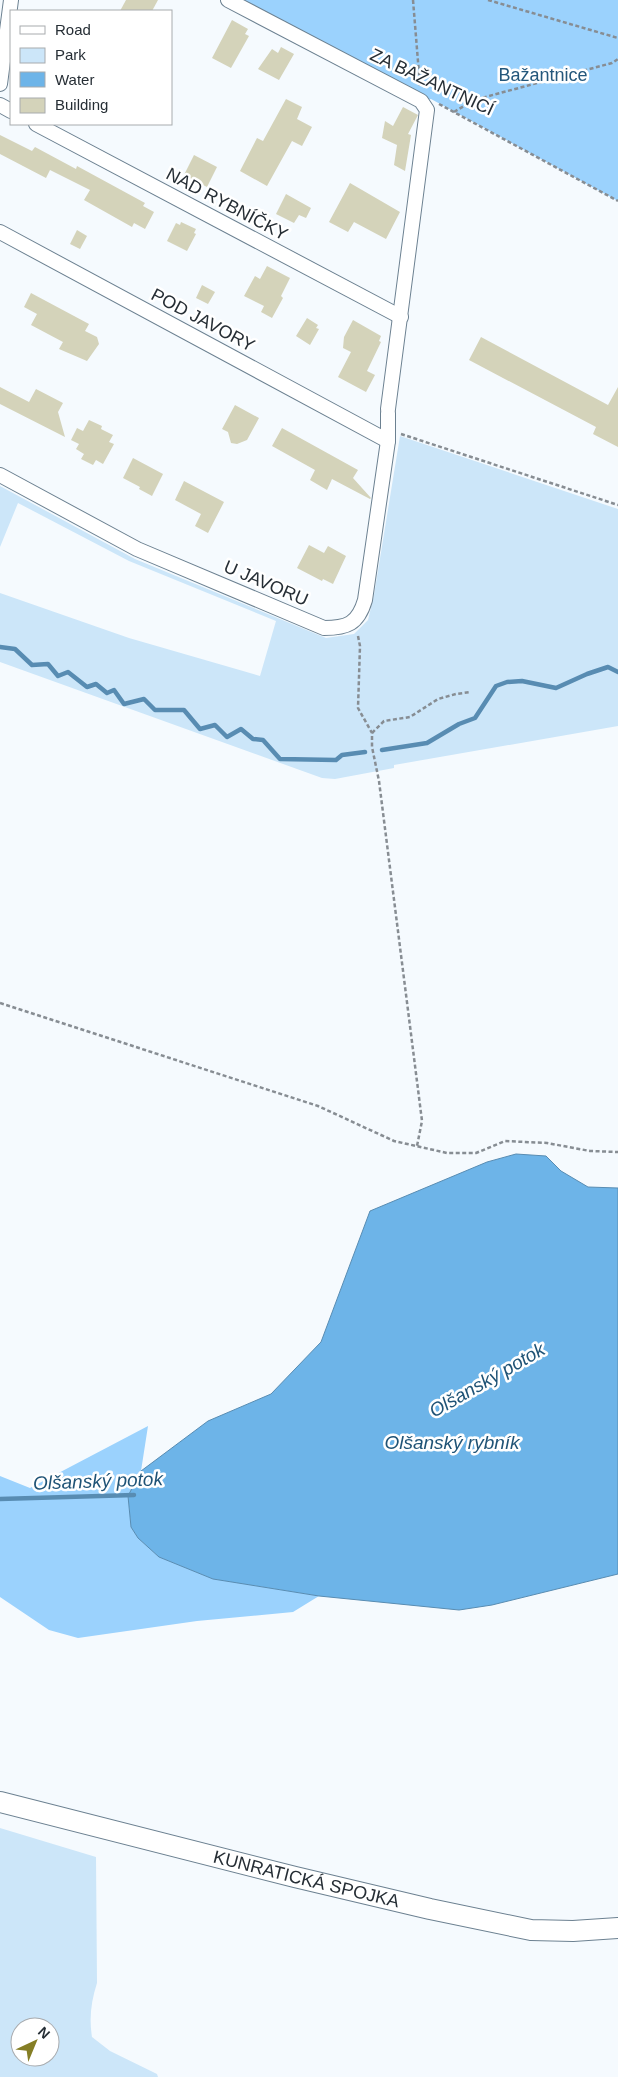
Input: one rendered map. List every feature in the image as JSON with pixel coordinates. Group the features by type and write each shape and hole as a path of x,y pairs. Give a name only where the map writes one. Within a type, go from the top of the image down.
{"main road":[{"name":"KUNRATICKÁ SPOJKA","path":"0,1802 295,1877 531,1930 573,1931 618,1928"}],"street":[{"path":"0,84 11,0"},
{"name":"ZA BAŽANTNICÍ","path":"228,0 421,101"},
{"path":"352,622 362,609 364,600 388,435 388,411 427,110 421,101"},
{"name":"NAD RYBNÍČKY","path":"38,125 401,317"},
{"name":"POD JAVORY","path":"0,232 388,435"},
{"name":"U JAVORU","path":"0,475 137,549 324,628 342,628 352,622"}],"path":[{"path":"413,0 421,101"},
{"path":"488,0 618,38"},
{"path":"454,112 474,100 612,63 618,59"},
{"name":"ZA BAŽANTNICÍ","path":"421,101 431,99 618,201"},
{"path":"388,435 618,506"},
{"path":"352,622 360,646 358,708 372,733 372,747 422,1121 417,1146"},
{"path":"372,733 384,721 410,717 438,699 471,692"},
{"path":"0,1003 318,1106 394,1141 447,1153 476,1153 505,1141 547,1143 590,1151 618,1152"}],"green space":[{"name":"Bažantnice","path":"228,0 618,0 618,201 431,99 421,101"},
{"path":"400,436 618,509 618,726 394,765 394,768 335,779 322,778 0,662 0,593 129,638 260,676 276,621 129,561 18,503 0,547 0,486 135,559 326,638 354,634 368,620 374,595"},
{"path":"148,1426 141,1471 128,1496 131,1527 138,1538 159,1557 213,1579 319,1596 293,1612 197,1621 78,1638 49,1630 0,1597 0,1476 30,1488"},
{"path":"0,1828 96,1857 97,1983 91,2010 92,2037 110,2051 157,2074 158,2077 0,2077"}],"water":[{"name":"Olšanský rybník","path":"516,1154 546,1156 561,1171 588,1187 618,1188 618,1574 492,1605 459,1610 319,1596 213,1579 159,1557 138,1538 131,1527 128,1496 141,1471 208,1421 271,1394 321,1342 370,1211 487,1162"}],"building":[{"path":"126,0 158,0 153,10 121,10"},
{"path":"232,20 248,29 245,34 249,36 231,68 212,58"},
{"path":"281,47 294,54 279,80 258,69 272,49 278,53"},
{"path":"286,99 302,107 297,119 312,127 302,146 292,141 267,186 240,171 257,138 263,141"},
{"path":"403,107 418,115 408,134 411,135 405,171 394,165 397,145 382,138 385,121 393,126"},
{"path":"0,135 32,151 35,147 76,169 77,166 145,203 143,206 154,212 145,229 134,223 132,227 84,200 90,190 50,170 46,178 0,154"},
{"path":"194,155 217,167 207,187 184,175"},
{"path":"350,183 400,212 386,239 354,222 348,232 329,222"},
{"path":"286,194 311,208 306,218 299,215 294,223 276,214"},
{"path":"181,222 196,229 194,233 196,234 187,251 167,241 176,223 180,225"},
{"path":"77,230 87,236 80,249 70,244"},
{"path":"267,266 290,278 281,296 283,298 272,318 261,312 264,306 244,296 255,276 260,279"},
{"path":"202,285 215,292 208,304 196,298"},
{"path":"31,293 89,324 85,331 97,337 99,344 87,361 59,349 63,342 31,325 37,314 24,307"},
{"path":"307,318 318,325 316,328 319,329 310,345 296,336"},
{"path":"353,320 381,336 379,341 381,342 367,371 375,375 366,392 338,377 351,352 343,348 344,337"},
{"path":"481,337 608,405 618,387 618,447 593,434 596,427 469,360"},
{"path":"0,387 29,402 36,389 63,403 58,412 65,437 0,404"},
{"path":"235,405 259,418 247,440 237,444 231,443 228,432 222,429"},
{"path":"89,420 102,426 101,429 113,435 109,442 114,444 103,464 96,460 93,465 81,459 84,454 76,449 79,444 71,440 77,428 83,431"},
{"path":"282,428 358,470 353,478 371,498 332,479 327,490 310,480 315,470 272,446"},
{"path":"133,458 163,474 152,496 123,478"},
{"path":"184,481 224,502 208,533 195,526 201,514 175,500"},
{"path":"309,545 324,553 328,546 346,556 333,584 323,579 322,581 297,568"}],"waterway":[{"path":"0,647 15,649 32,665 48,664 58,676 68,672 87,687 96,684 107,693 114,690 124,704 144,699 155,710 184,710 200,729 215,725 227,737 241,729 253,739 263,740 280,759 336,760 342,755 365,752"},
{"name":"Olšanský potok","path":"382,750 427,743 459,724 475,718 496,686 507,682 522,681 556,688 608,667 618,672"},
{"name":"Olšanský potok","path":"0,1499 134,1495"}]}
